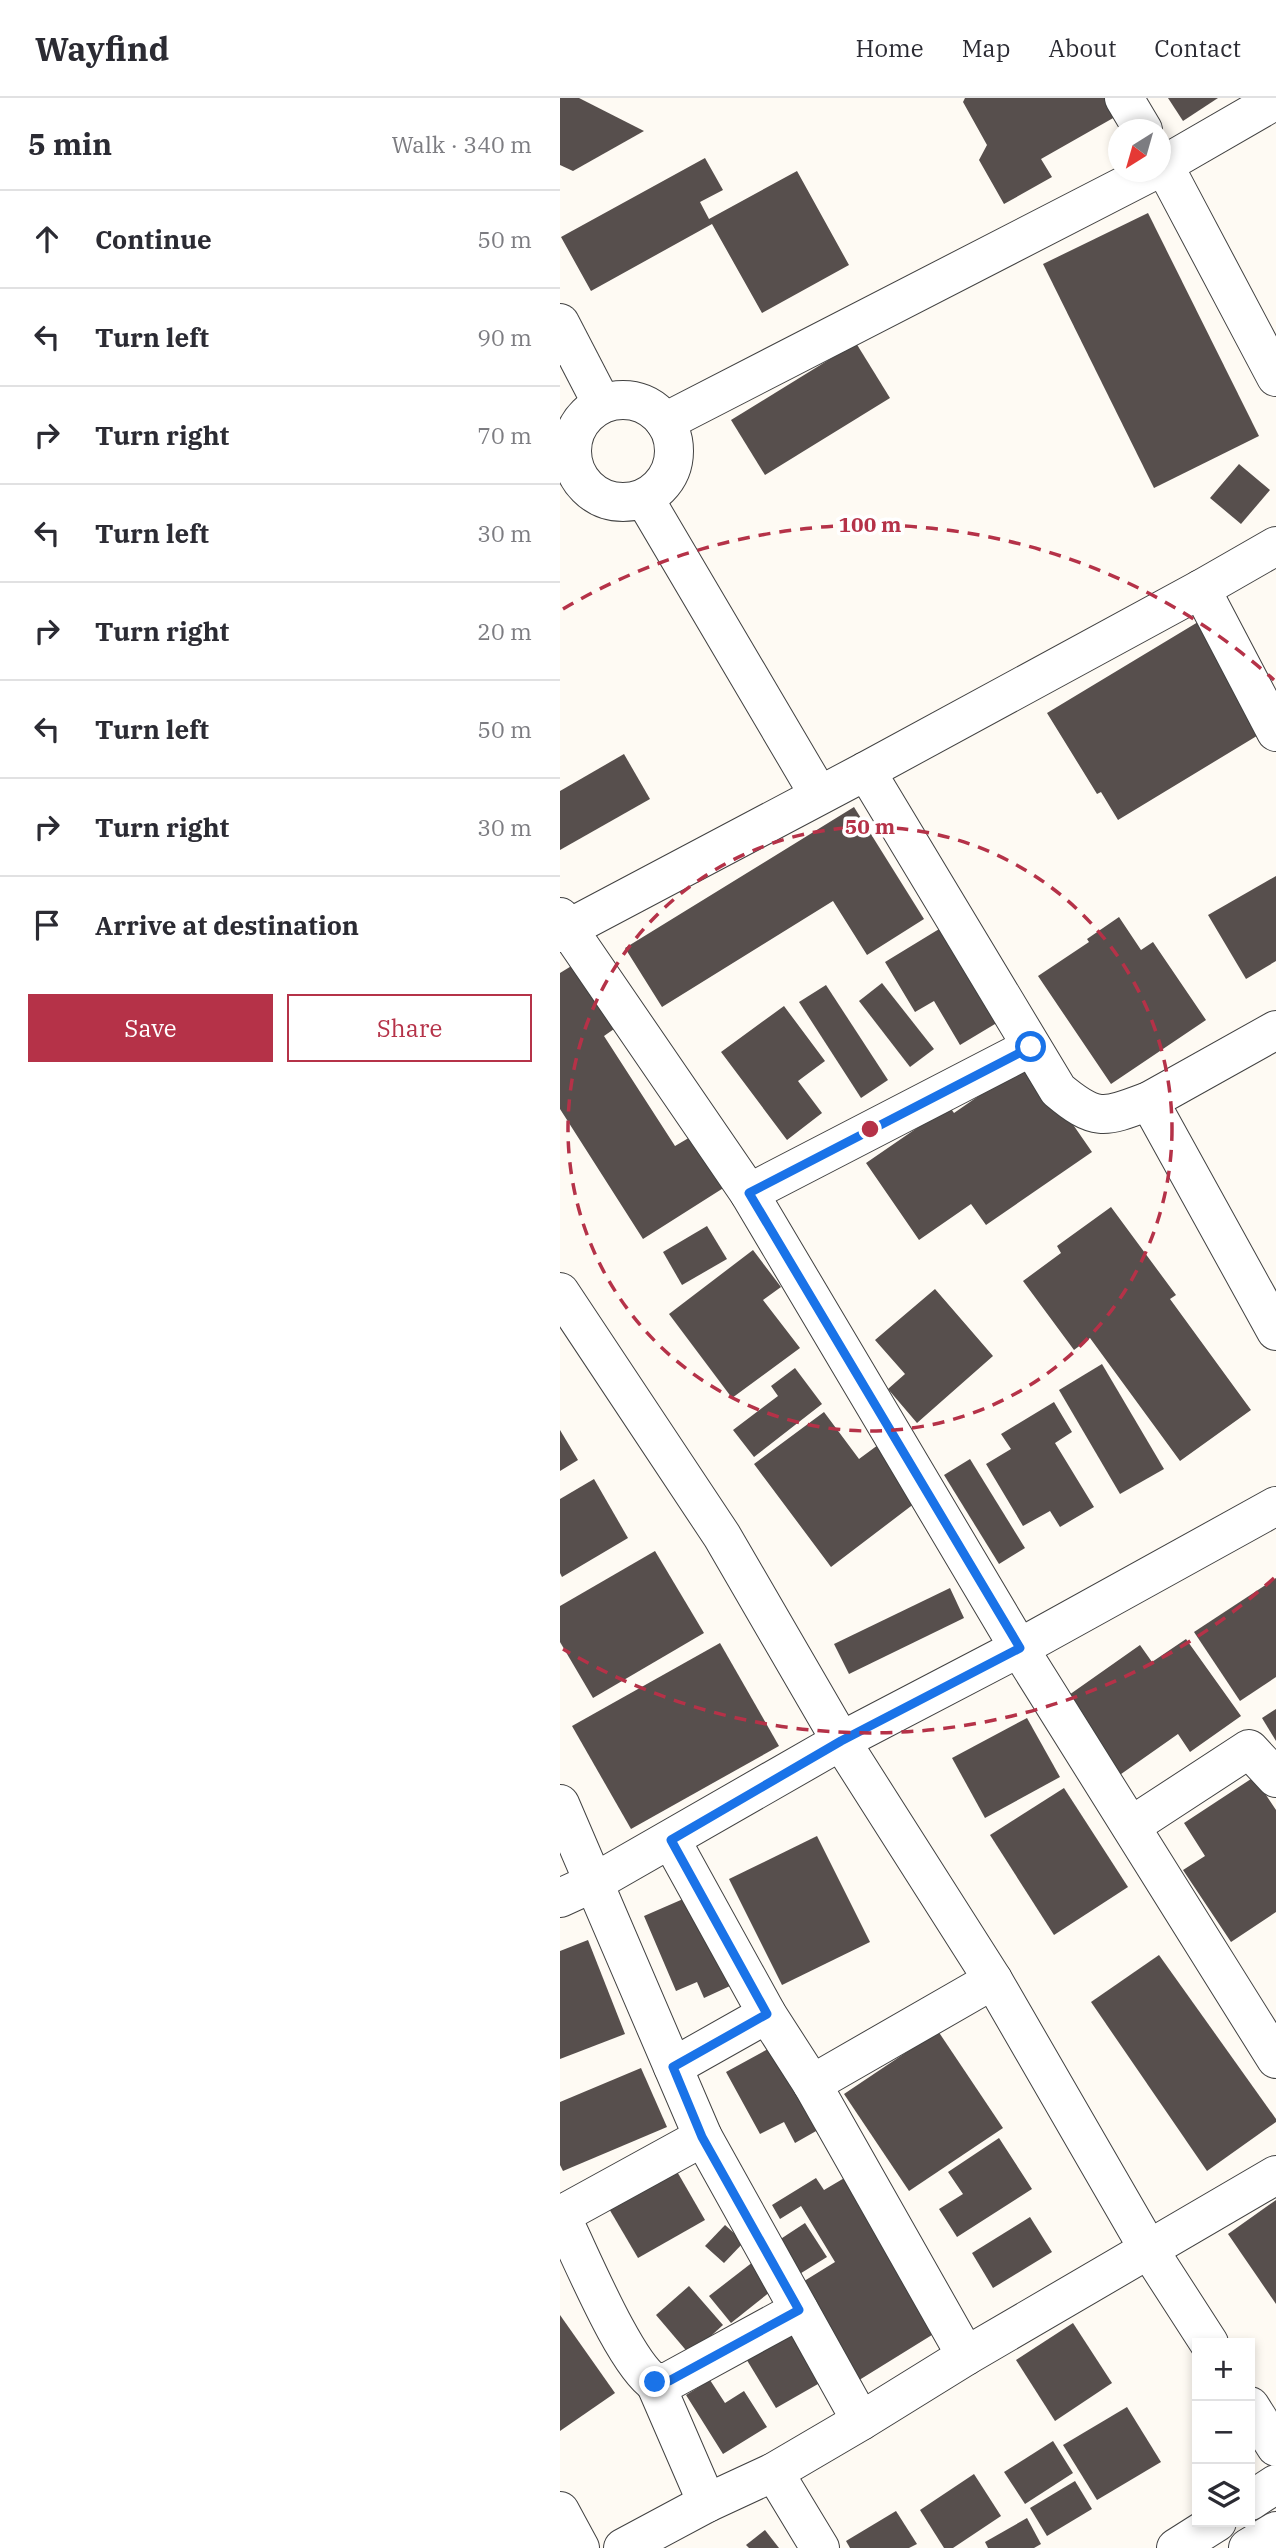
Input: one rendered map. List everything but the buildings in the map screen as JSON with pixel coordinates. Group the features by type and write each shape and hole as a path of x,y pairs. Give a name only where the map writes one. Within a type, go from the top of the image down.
{"street":[{"path":"1124,98 1136,119"},
{"path":"1171,158 1276,100"},
{"path":"665,422 1126,182"},
{"path":"1168,182 1276,377"},
{"path":"560,323 601,404"},
{"path":"619,400 636,402 653,410 665,422 673,439 674,456 659,488 644,498 627,502 609,500 570,485 572,446 577,429 587,414 601,404 619,400"},
{"path":"644,498 819,795"},
{"path":"1276,546 1201,590 866,771 563,926 749,1193 1020,1648 1276,2059"},
{"path":"1201,590 1276,732"},
{"path":"866,771 1058,1090 1090,1113 1104,1115 1149,1101 1276,1030"},
{"path":"749,1193 1031,1047"},
{"path":"1149,1101 1276,1331"},
{"path":"560,1292 722,1536 841,1741 993,1980 1149,2250 1206,2338"},
{"path":"560,1898 595,1882 841,1741 1020,1648 1276,1506"},
{"path":"1130,1826 1250,1749 1276,1778"},
{"path":"560,1804 702,2137 861,2421"},
{"path":"671,1840 767,2014 812,2084 966,2356"},
{"path":"812,2084 993,1980"},
{"path":"673,2067 767,2014"},
{"path":"702,2137 560,2214 603,2303 638,2367 655,2382 707,2503"},
{"path":"623,2548 707,2503 774,2472 1276,2175"},
{"path":"655,2382 669,2381 799,2310"},
{"path":"1255,2414 1276,2447"},
{"path":"774,2472 820,2548"},
{"path":"1255,2498 1276,2484"},
{"path":"560,2511 580,2548"},
{"path":"1176,2548 1209,2527"},
{"path":"1248,2548 1276,2531"}],"route":[{"path":"655,2382 669,2381 799,2310 702,2137 673,2067 767,2014 671,1840 841,1741 1020,1648 749,1193 1031,1047"}]}
